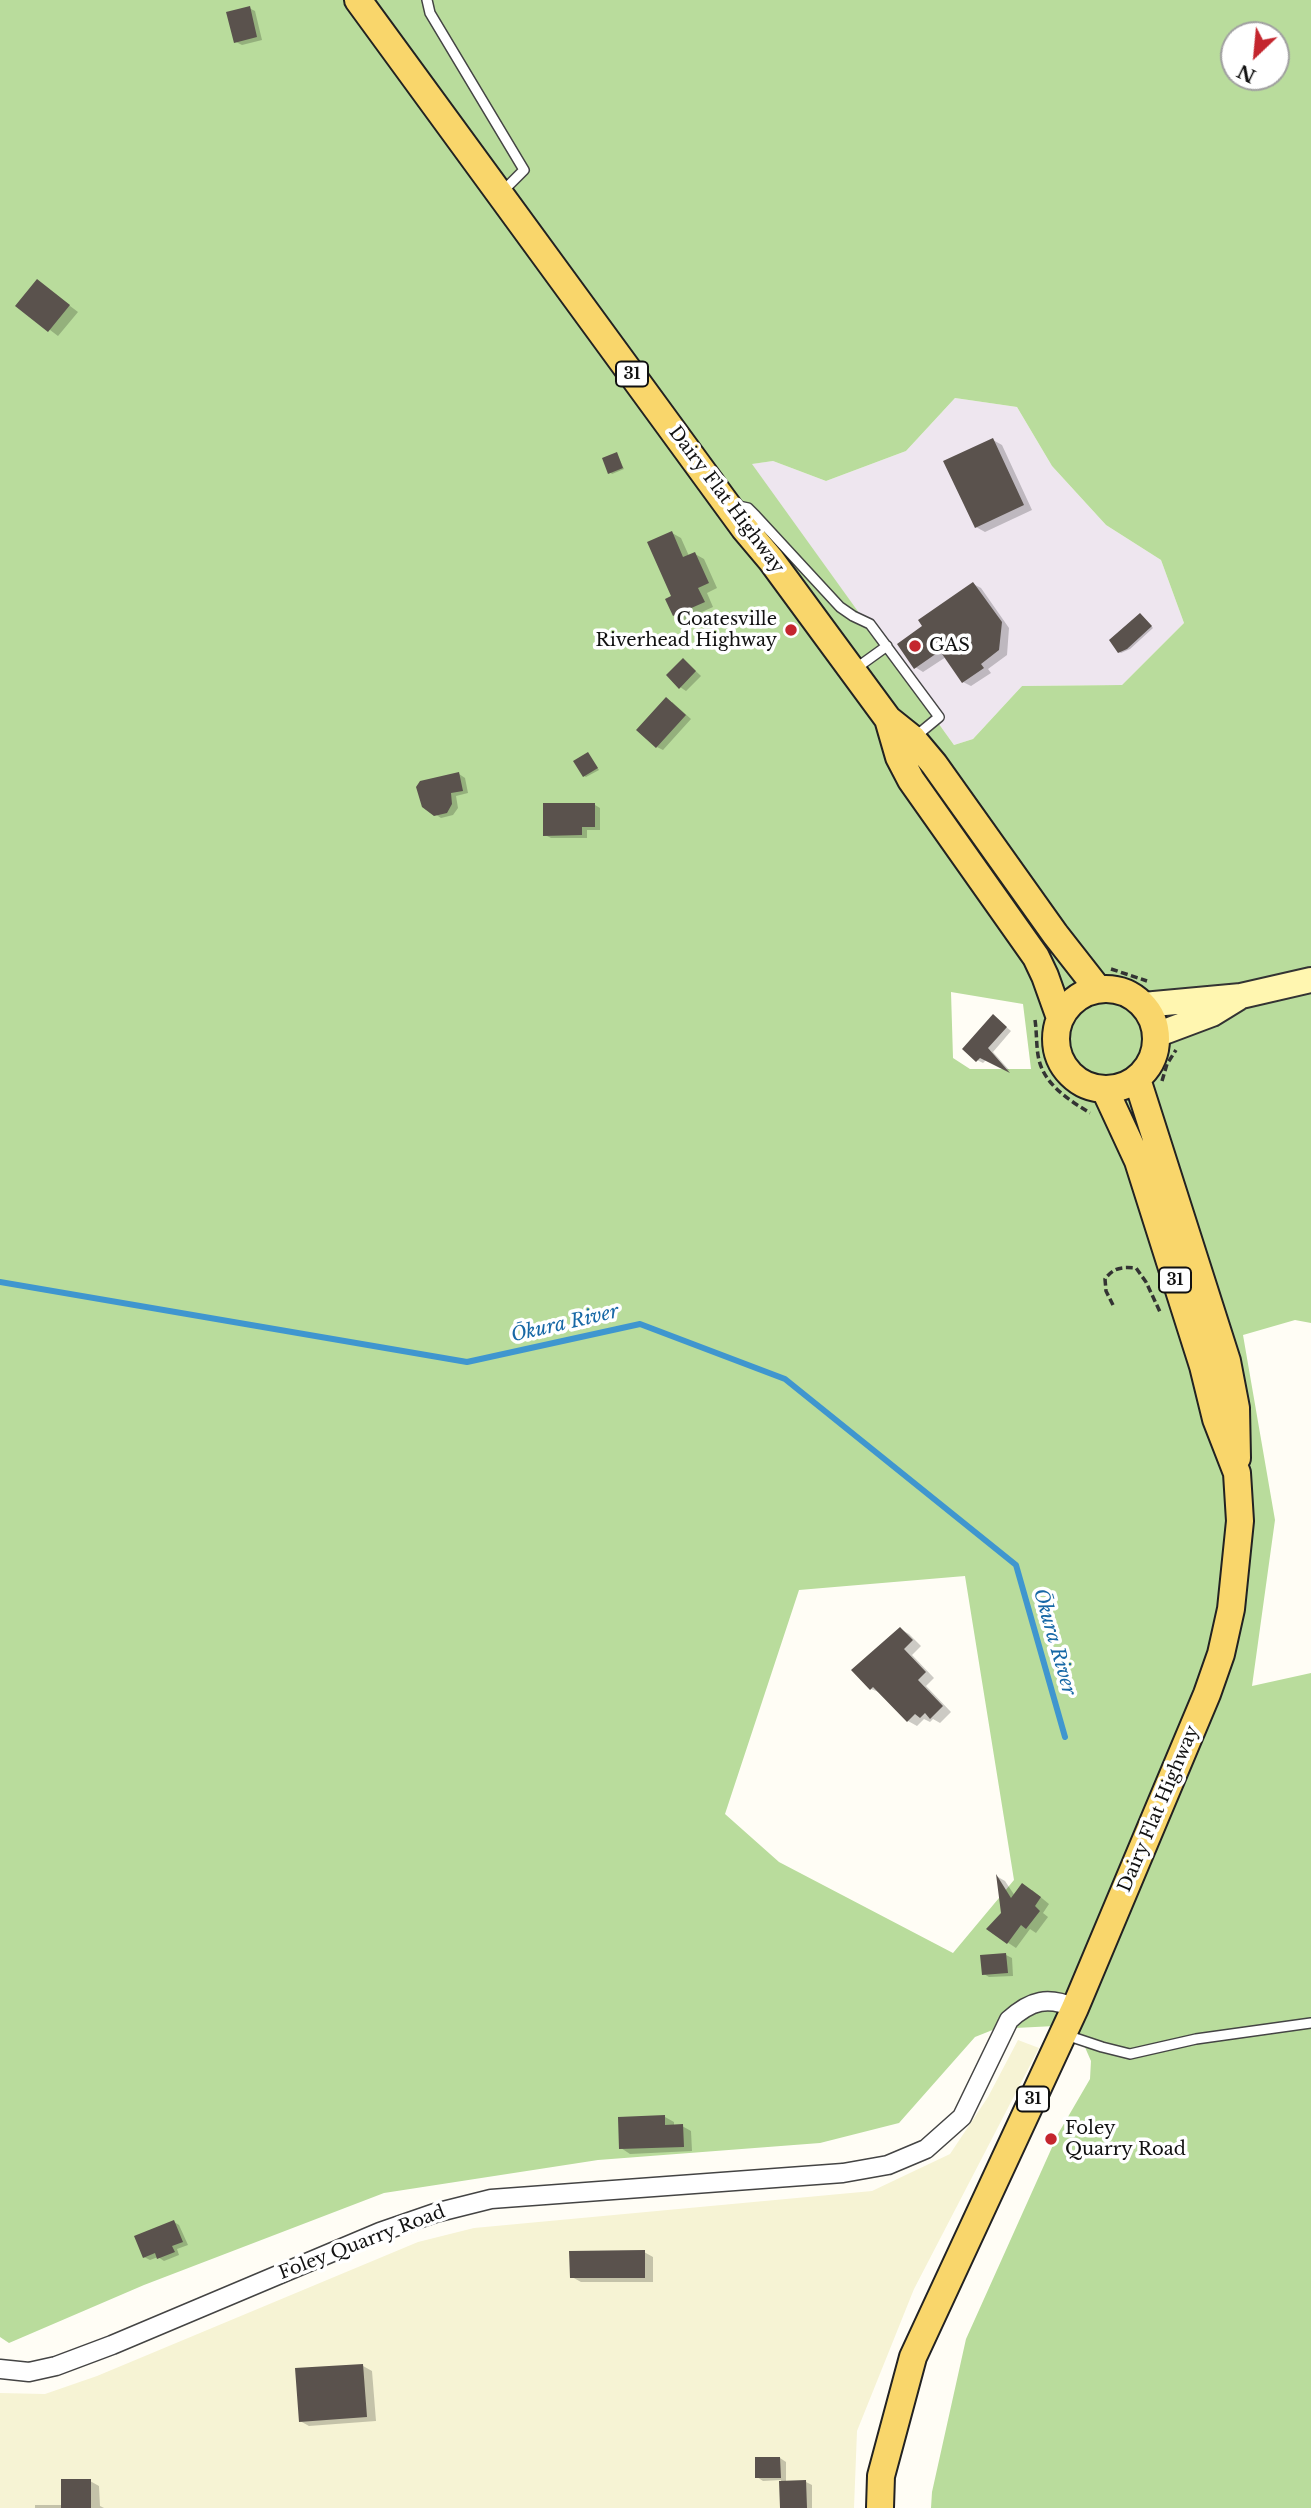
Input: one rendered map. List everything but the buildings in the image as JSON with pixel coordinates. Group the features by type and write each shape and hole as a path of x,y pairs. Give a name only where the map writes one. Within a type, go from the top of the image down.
{"main road":[{"name":"Dairy Flat Highway","path":"358,0 726,503 854,670 888,719 899,757 911,780 1036,957 1060,1018"},
{"path":"888,719 913,739 934,764 1044,919 1098,989"},
{"path":"1146,993 1156,1035 1155,1052 1148,1067 1137,1079 1122,1087 1105,1090 1089,1087 1063,1066 1056,1051 1055,1034 1060,1018 1069,1004 1082,994 1098,989 1114,989 1130,995 1146,993 1241,996 1311,979"},
{"path":"1156,1035 1212,1014 1241,996"},
{"path":"1137,1079 1227,1361 1237,1428 1237,1473"},
{"name":"Dairy Flat Highway","path":"880,2508 881,2476 912,2357 1075,2008 1207,1694 1221,1654 1231,1609 1240,1521 1237,1473 1216,1419 1203,1366 1138,1161 1105,1090"}],"street":[{"name":"Foley Quarry Road","path":"0,2369 29,2372 56,2366 380,2232 435,2213 491,2199 843,2173 888,2165 926,2149 962,2117 1009,2020 1020,2010 1042,2000 1060,2001 1075,2008"}],"lane":[{"path":"427,0 430,13 524,170 499,195"},
{"path":"726,503 748,509 840,607 870,624 939,717 913,739"},
{"path":"854,670 887,646"},
{"path":"1063,2034 1102,2048 1130,2054 1196,2039 1311,2023"}],"path":[{"path":"1102,962 1146,993"},
{"path":"1034,1012 1039,1061 1048,1079 1061,1093 1100,1119"},
{"path":"1113,1305 1106,1291 1105,1279 1112,1271 1122,1267 1136,1268 1146,1282 1162,1316 1170,1323 1187,1319"}],"shaded area":[{"path":"955,398 1017,407 1052,466 1106,525 1161,560 1184,623 1122,685 1022,686 973,739 954,745 751,464 773,461 826,481 906,451"},
{"path":"1018,2040 1039,2048 914,2289 857,2431 854,2508 0,2508 0,2393 45,2394 97,2376 418,2242 474,2228 872,2191 950,2154 988,2097"}],"green space":[{"path":"0,0 1311,0 1311,1323 1295,1320 1243,1335 1275,1520 1252,1686 1311,1673 1311,2508 931,2508 932,2492 966,2339 1058,2134 1090,2079 1091,2061 1084,2045 1055,2026 995,2029 975,2037 899,2123 820,2143 598,2160 384,2193 144,2285 9,2343 0,2337","holes":["955,398 1017,407 1052,466 1106,525 1161,560 1184,623 1122,685 1022,686 973,739 954,745 752,464 773,461 826,481 906,451","951,992 1023,1004 1031,1069 970,1069 953,1058","965,1576 1014,1880 953,1953 779,1862 725,1814 799,1590"]}],"waterway":[{"name":"Ōkura River","path":"0,1282 467,1362 640,1324 785,1379 1016,1565 1065,1737"}],"place":[{"name":"Coatesville Riverhead Highway","path":"791,630"},
{"name":"GAS","path":"915,646"},
{"name":"Foley Quarry Road","path":"1051,2139"}]}
